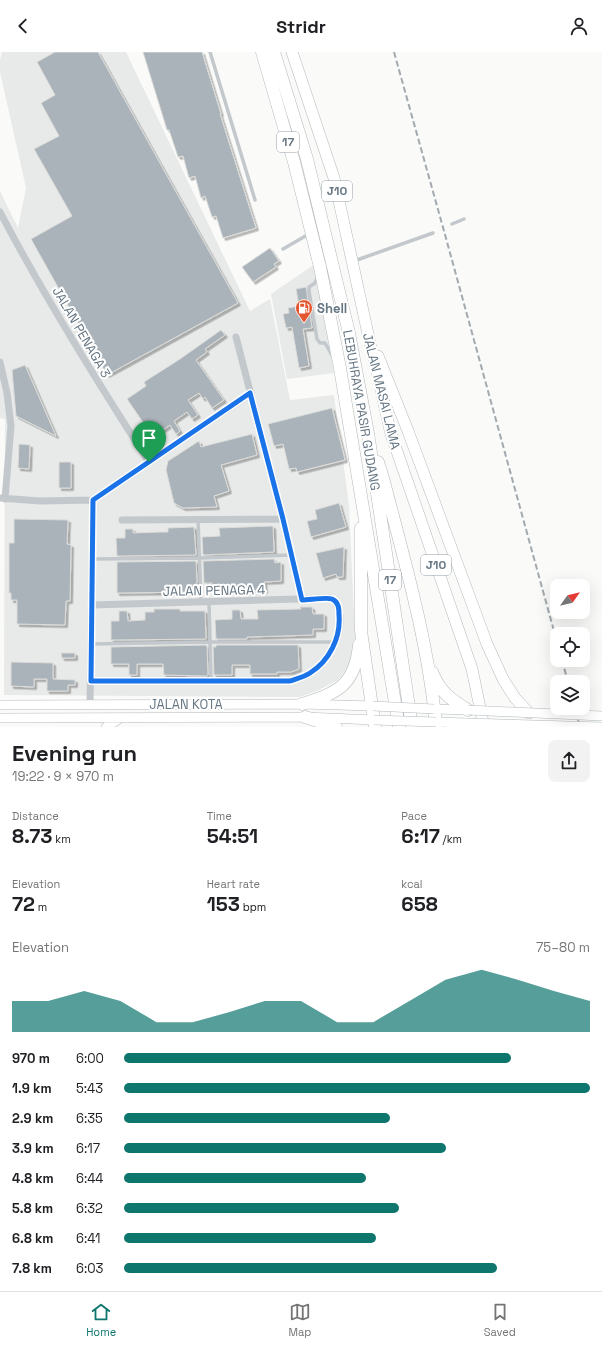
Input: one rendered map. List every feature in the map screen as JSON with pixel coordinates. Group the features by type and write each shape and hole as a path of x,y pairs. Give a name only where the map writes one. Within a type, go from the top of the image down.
{"highway":[{"name":"LEBUHRAYA PASIR GUDANG","path":"262,52 294,162 320,267 340,368 399,727"},
{"name":"LEBUHRAYA PASIR GUDANG","path":"274,52 307,159 349,333 368,433 412,727"},
{"path":"368,433 385,486 416,609 426,658 436,724"},
{"path":"302,704 326,697 338,690 348,680 354,671 358,659 361,631 361,531 358,475"},
{"path":"361,631 375,723"},
{"path":"426,658 435,680 443,693 468,710"},
{"path":"305,717 336,727"}],"main road":[{"name":"JALAN MASAI LAMA","path":"292,52 334,178 383,404 391,434 472,669 484,727"},
{"path":"368,334 396,402 487,644 503,679 515,698 529,713"},
{"path":"383,404 386,399 389,398 396,402"},
{"path":"90,704 90,722"},
{"name":"JALAN KOTA","path":"0,705 302,704 602,716"},
{"name":"JALAN KOTA","path":"0,718 90,722 122,718 305,717 375,723 602,727"},
{"path":"106,727 110,723 122,718"}],"street":[{"name":"JALAN PENAGA 3","path":"0,212 94,377 149,462"},
{"path":"236,337 283,519 302,600"},
{"path":"0,362 7,393 11,426 2,498 40,501 93,500 250,393"},
{"path":"90,704 93,500"},
{"path":"122,520 283,519"},
{"name":"JALAN PENAGA 4","path":"92,605 331,598 337,602 339,609 340,625 336,642"},
{"path":"91,681 290,681 310,674 326,659 336,642"}],"lane":[{"path":"210,52 255,200"},
{"path":"452,224 464,219"},
{"path":"283,249 312,232"},
{"path":"353,261 433,233"},
{"path":"320,267 315,283 309,287 317,339 320,343 325,343 340,368"},
{"path":"198,519 201,602"},
{"path":"92,559 291,555"},
{"path":"209,602 211,681"},
{"path":"91,644 336,642"}],"shaded area":[{"path":"2,52 126,52 250,311 270,299 290,400 334,395 349,505 355,637 351,664 338,680 317,691 299,697 4,695 5,419 0,418 0,191 18,228 26,188 0,72"},
{"path":"315,264 334,373 287,379 271,294"}],"building":[{"path":"55,52 98,52 238,303 107,375 31,239 72,216 34,149 59,136 41,103 55,95 37,62"},
{"path":"143,52 202,52 256,228 223,238 216,216 212,217 205,196 201,198 195,176 189,178 183,156 178,157 169,130 167,130"},
{"path":"270,248 279,261 274,264 276,267 253,282 242,267"},
{"path":"306,287 312,328 303,329 309,366 299,368 292,327 286,328 283,314 289,313 288,308 299,306 296,289"},
{"path":"221,330 225,335 205,349 207,352 196,360 224,400 212,408 205,397 203,399 199,393 188,400 198,415 192,419 187,412 174,421 180,431 176,434 170,425 153,437 127,399 146,386 144,382"},
{"path":"25,365 56,436 16,416 12,370"},
{"path":"332,408 345,460 297,472 296,468 289,469 283,444 274,446 268,424"},
{"path":"252,434 257,455 221,465 229,491 214,496 217,507 183,508 174,503 166,470 168,461 199,441 201,447"},
{"path":"19,444 30,445 29,469 18,468"},
{"path":"59,462 71,462 71,488 59,488"},
{"path":"339,503 346,527 311,537 307,521 317,519 315,510"},
{"path":"14,519 68,520 67,544 71,545 70,601 66,601 65,625 17,624 17,600 11,600 11,593 9,593 9,543 14,543"},
{"path":"273,526 274,552 203,555 202,537 220,536 219,528"},
{"path":"194,527 196,555 117,556 116,538 125,538 125,529 133,529 133,533 168,532 168,528"},
{"path":"344,547 343,577 337,577 336,574 323,578 316,553"},
{"path":"274,559 275,563 281,562 281,581 264,582 265,591 212,591 212,583 204,583 203,561"},
{"path":"196,561 196,592 117,593 117,562"},
{"path":"300,607 312,607 313,614 324,614 324,629 313,629 313,635 247,637 247,639 216,639 215,620 232,619 232,610 240,610 241,619 258,619 257,610 301,609"},
{"path":"154,609 205,611 206,639 111,640 111,621 119,621 119,611 127,611 128,621 145,620 145,612 154,612"},
{"path":"206,645 207,676 164,675 163,664 137,664 137,675 129,675 129,664 111,664 111,647"},
{"path":"216,645 298,645 299,669 291,672 277,672 277,674 250,674 250,665 232,665 232,675 214,675 213,647 216,647"},
{"path":"61,653 75,653 75,658 62,658"},
{"path":"11,662 53,663 53,679 75,680 75,685 68,685 68,691 47,691 47,679 34,679 34,687 11,686"}],"railway":[{"path":"394,52 553,627"},
{"path":"564,667 566,675"},
{"path":"577,715 580,727"}],"place":[{"name":"Shell","path":"304,323"}],"route":[{"path":"250,393 283,519 302,600 331,598 337,602 339,609 340,625 336,642 326,659 310,674 290,681 91,681 93,500 149,462 250,393"}]}
